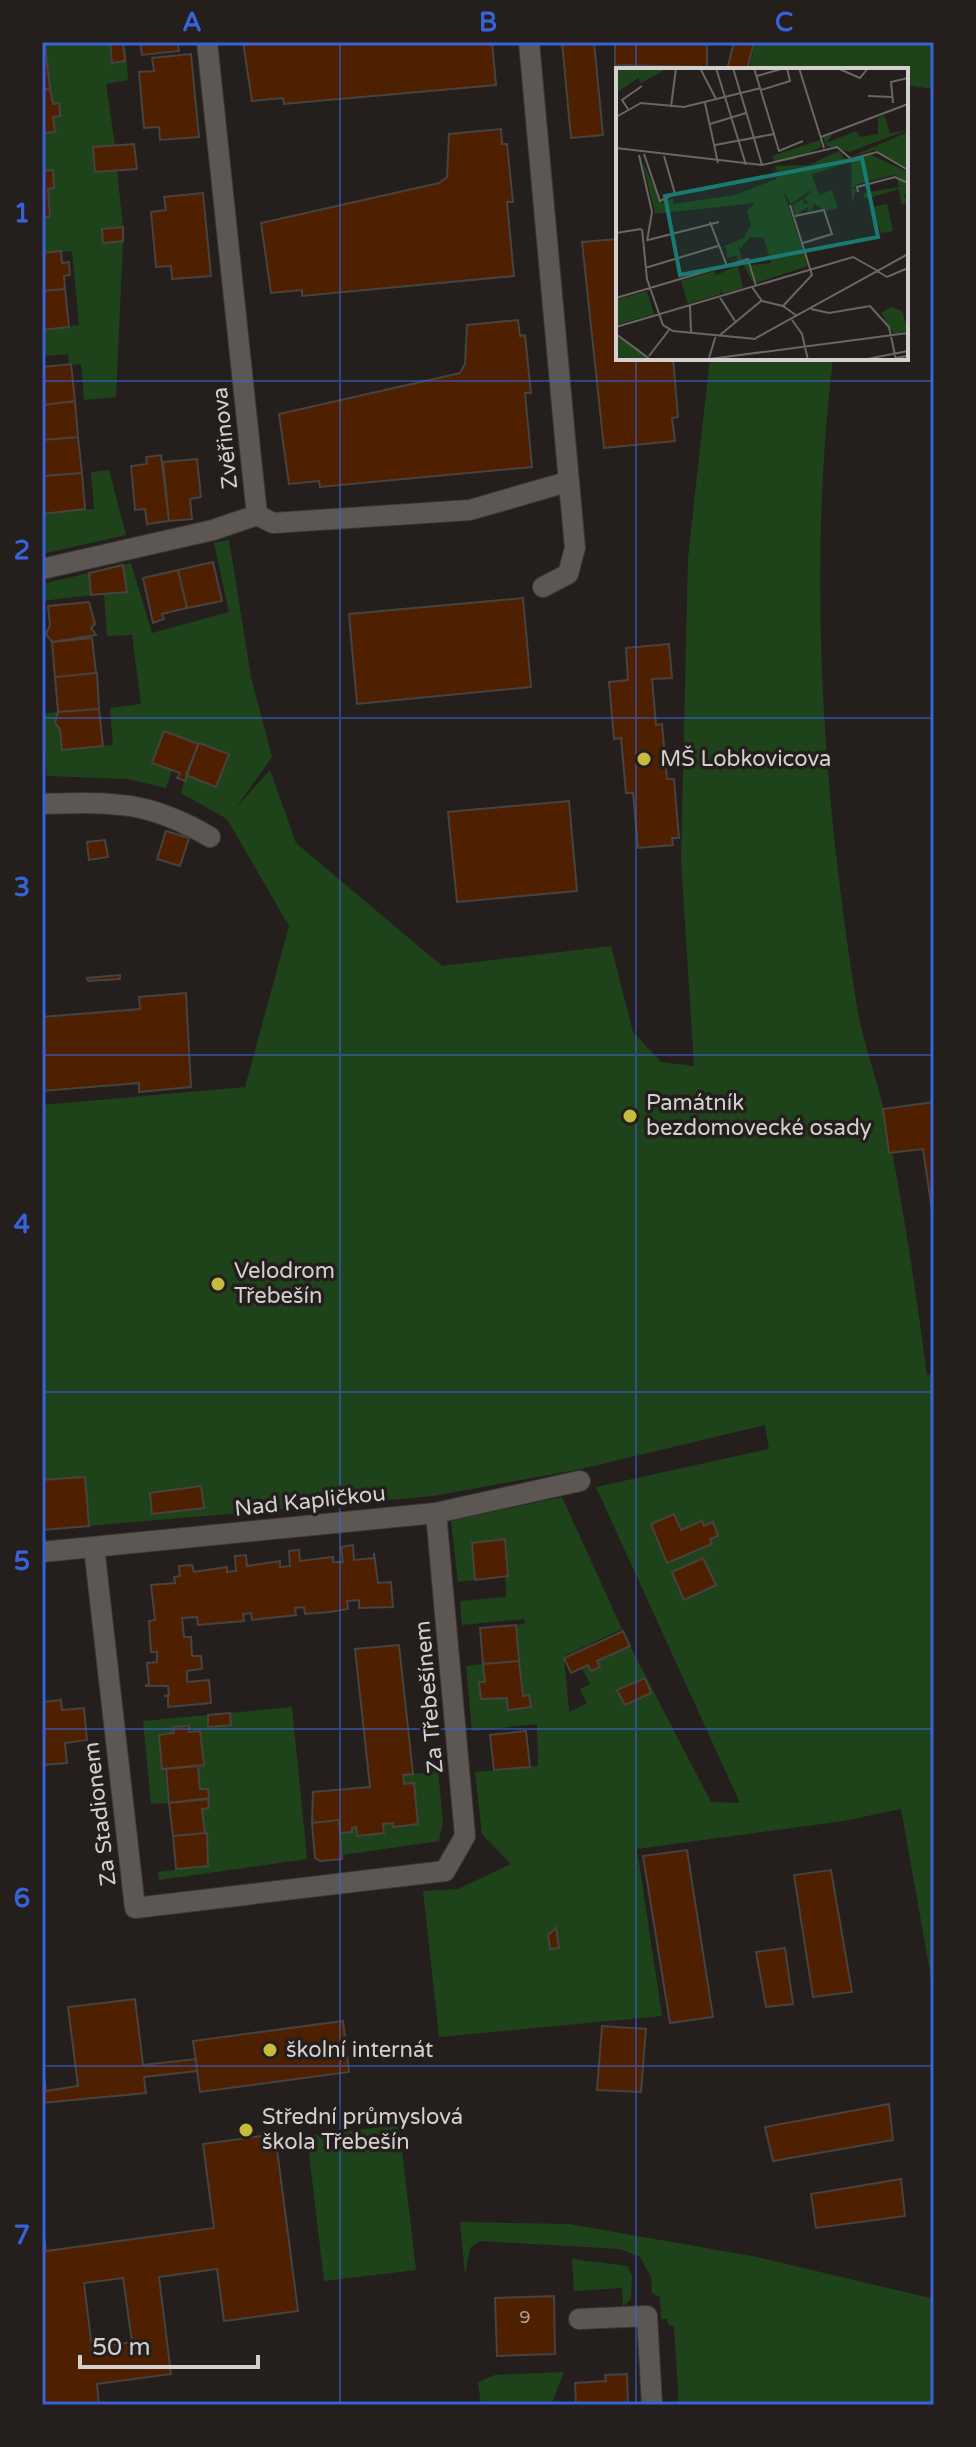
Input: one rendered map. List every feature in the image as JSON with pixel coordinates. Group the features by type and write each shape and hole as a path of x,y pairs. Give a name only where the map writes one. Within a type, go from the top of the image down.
{"street":[{"name":"Zvěřinova","path":"207,42 257,515 273,523 470,510 567,482"},
{"path":"529,42 575,548 568,574 543,587"},
{"path":"42,569 213,530 257,515"},
{"path":"42,804 116,802 177,818 210,837"},
{"name":"Nad Kapličkou","path":"42,1552 436,1513 580,1481"},
{"name":"Za Třebešínem","path":"436,1513 465,1836 445,1871"},
{"name":"Za Stadionem","path":"94,1547 135,1908 445,1871"},
{"path":"579,2319 647,2316 652,2405"}],"green space":[{"path":"42,42 110,42 113,63 125,61 125,42 128,80 106,84 115,145 93,148 95,172 117,171 123,227 102,230 104,243 123,241 116,397 84,400 81,364 69,365 68,354 42,356 42,330 79,325 72,251 42,253 42,217 50,216 48,189 54,187 53,170 42,171 42,133 54,131 53,117 60,115 59,103 53,104 51,98 46,49 42,49"},
{"path":"755,42 932,42 934,89 908,85 908,68 749,68"},
{"path":"710,360 833,360 825,440 820,604 828,769 836,851 858,1013 890,1140 927,1375 934,1374 934,1994 901,1809 844,1821 637,1849 662,2016 439,2037 423,1891 458,1889 511,1864 482,1834 475,1772 538,1766 537,1724 472,1731 466,1666 483,1664 485,1682 479,1683 481,1699 507,1698 509,1710 530,1707 529,1696 523,1696 516,1625 525,1623 524,1619 462,1625 460,1601 506,1597 505,1540 473,1543 475,1580 458,1582 451,1521 562,1497 622,1629 564,1656 569,1712 587,1703 580,1689 590,1684 582,1668 588,1665 591,1671 599,1667 597,1661 630,1646 711,1802 740,1803 596,1487 769,1449 765,1425 581,1469 433,1496 42,1530 42,1105 245,1087 289,926 227,819 181,793 186,775 216,786 228,754 165,731 172,770 166,788 128,779 47,776 42,714 58,712 55,723 60,729 62,750 113,745 110,708 141,704 132,635 107,636 104,594 127,592 123,565 131,563 152,633 229,612 214,543 229,540 251,677 272,757 235,809 270,770 296,843 442,966 611,946 633,1032 661,1062 694,1066 681,860 688,558","holes":["674,1514 681,1530 702,1521 704,1526 713,1522 718,1536 710,1539 712,1544 667,1563 651,1524","703,1558 716,1585 684,1599 672,1572"]},
{"path":"109,470 126,535 46,553 42,551 42,514 94,509 91,472"},
{"path":"89,573 91,595 42,601 42,584"},
{"path":"292,1707 307,1859 159,1880 158,1872 208,1866 202,1809 209,1808 208,1789 200,1789 198,1766 204,1765 200,1731 174,1728 174,1733 159,1735 169,1803 151,1804 143,1721 208,1715 209,1727 231,1725 230,1713"},
{"path":"438,1771 443,1821 439,1841 342,1855 340,1833 352,1832 352,1828 356,1827 357,1836 384,1833 383,1824 417,1824 414,1784 404,1784 403,1775"},
{"path":"399,2125 416,2270 324,2281 307,2136"},
{"path":"460,2222 569,2224 757,2257 934,2299 934,2405 679,2405 674,2327 668,2324 667,2319 661,2319 660,2297 652,2293 651,2277 640,2257 620,2249 480,2241 470,2248 465,2275"},
{"path":"572,2259 627,2266 632,2276 631,2299 623,2307 622,2288 574,2291"},
{"path":"564,2372 551,2405 481,2405 478,2382 495,2375"}],"building":[{"path":"110,42 123,42 125,61 112,63"},
{"path":"140,42 177,42 179,51 142,55"},
{"path":"243,42 492,42 496,85 284,104 283,98 252,101"},
{"path":"562,42 594,42 603,135 571,138"},
{"path":"615,42 707,42 707,67 615,65"},
{"path":"734,42 754,42 748,68 728,68"},
{"path":"45,44 50,89 42,90 42,49"},
{"path":"191,54 199,137 160,140 159,127 144,128 139,72 154,71 152,58"},
{"path":"50,89 53,104 59,103 60,116 53,117 55,132 42,133 42,90"},
{"path":"501,129 502,144 507,144 513,202 507,202 514,276 302,296 302,290 271,293 261,223 439,183 447,177 449,134"},
{"path":"134,144 137,169 95,172 93,147"},
{"path":"53,170 54,188 48,189 50,217 42,217 42,171"},
{"path":"203,193 211,276 172,279 171,266 156,267 151,212 166,210 164,197"},
{"path":"123,227 123,241 103,243 102,229"},
{"path":"616,239 616,360 673,360 678,417 672,418 675,441 604,448 582,242"},
{"path":"61,251 62,263 69,262 70,275 64,276 65,289 42,291 42,253"},
{"path":"65,289 69,327 42,330 42,291"},
{"path":"518,320 520,336 525,335 531,393 525,393 532,467 320,487 319,481 289,484 279,414 460,373 465,364 467,325"},
{"path":"71,364 75,401 42,405 42,367"},
{"path":"75,401 78,437 42,440 42,405"},
{"path":"78,437 82,473 42,476 42,440"},
{"path":"161,455 169,521 147,524 145,509 135,510 131,466 147,464 146,457"},
{"path":"197,459 201,497 190,499 192,519 169,521 163,462"},
{"path":"82,473 85,509 42,514 42,476"},
{"path":"213,562 222,601 187,608 178,570"},
{"path":"123,565 127,592 91,595 89,573"},
{"path":"178,570 187,608 162,614 164,619 153,623 143,578"},
{"path":"523,598 531,687 357,704 349,614"},
{"path":"89,602 95,624 91,628 96,635 52,642 46,634 50,625 48,606"},
{"path":"92,638 96,673 55,677 52,642"},
{"name":"MŠ Lobkovicova","path":"669,644 672,678 652,679 656,725 662,724 667,779 674,779 679,838 672,838 673,845 638,848 633,793 626,793 621,738 614,739 609,682 628,680 626,648"},
{"path":"97,673 99,709 58,712 55,677"},
{"path":"99,709 103,746 62,750 60,729 55,723 58,712"},
{"path":"164,731 198,744 185,781 177,778 180,773 152,763"},
{"path":"199,743 229,754 216,787 186,775"},
{"path":"569,801 577,891 457,902 448,812"},
{"path":"166,831 189,838 180,866 157,859"},
{"path":"105,840 108,857 89,860 87,842"},
{"path":"120,975 120,979 88,981 87,978"},
{"path":"186,993 191,1087 139,1092 139,1083 42,1091 42,1017 140,1009 139,997"},
{"path":"934,1102 934,1224 923,1149 889,1153 883,1109"},
{"path":"85,1477 89,1526 42,1530 42,1480"},
{"path":"201,1486 204,1508 152,1514 150,1493"},
{"path":"674,1514 681,1530 702,1521 704,1526 713,1522 718,1536 710,1539 712,1544 667,1563 651,1524"},
{"path":"505,1539 508,1576 475,1580 472,1543"},
{"path":"353,1545 354,1560 374,1558 374,1553 378,1583 391,1582 393,1607 359,1608 359,1600 347,1601 348,1609 330,1612 305,1614 304,1607 295,1608 296,1615 252,1620 251,1613 243,1614 244,1621 198,1625 197,1617 182,1618 184,1637 191,1637 192,1656 201,1656 202,1669 187,1671 187,1682 209,1680 211,1703 168,1707 168,1696 164,1696 169,1695 168,1686 145,1686 149,1684 147,1663 157,1662 157,1652 151,1652 149,1621 155,1620 151,1585 175,1583 174,1577 180,1576 179,1566 192,1565 194,1572 227,1567 227,1572 236,1571 235,1556 246,1555 247,1566 280,1561 280,1567 290,1566 289,1551 299,1550 300,1561 333,1557 333,1562 343,1562 341,1547"},
{"path":"703,1558 716,1585 684,1600 672,1572"},
{"path":"516,1625 519,1661 483,1664 480,1628"},
{"path":"623,1631 630,1646 597,1661 600,1667 591,1671 588,1665 571,1673 564,1658"},
{"path":"399,1645 413,1774 403,1775 404,1784 414,1783 418,1824 393,1827 393,1823 383,1824 384,1833 357,1836 356,1827 352,1828 352,1832 340,1833 339,1820 312,1823 313,1792 370,1787 355,1649"},
{"path":"519,1661 523,1696 529,1695 531,1707 508,1710 507,1698 481,1699 479,1682 485,1682 483,1664"},
{"path":"645,1678 651,1693 625,1705 617,1690"},
{"path":"61,1700 62,1710 84,1708 87,1740 65,1743 67,1763 42,1765 42,1702"},
{"path":"230,1713 231,1725 208,1727 208,1715"},
{"path":"189,1726 189,1732 200,1731 204,1765 162,1769 159,1735 174,1733 173,1727"},
{"path":"526,1731 530,1767 494,1770 490,1735"},
{"path":"198,1766 200,1789 208,1789 209,1798 169,1803 166,1769"},
{"path":"208,1799 209,1808 202,1809 205,1833 173,1836 169,1803"},
{"path":"339,1820 342,1859 320,1861 315,1858 312,1823"},
{"path":"207,1833 208,1866 176,1869 173,1836"},
{"path":"687,1850 713,2017 670,2023 643,1856"},
{"path":"831,1870 852,1992 813,1997 794,1875"},
{"path":"556,1928 559,1948 550,1949 548,1935"},
{"path":"785,1948 793,2004 766,2007 756,1952"},
{"path":"135,1999 143,2065 196,2059 197,2071 144,2077 146,2093 42,2103 42,2058 46,2091 78,2086 68,2007"},
{"name":"školní internát","path":"343,2021 349,2072 200,2092 193,2041"},
{"path":"602,2026 646,2029 641,2092 597,2090"},
{"path":"889,2104 893,2140 773,2161 765,2127"},
{"path":"275,2134 298,2311 224,2321 217,2269 159,2277 171,2374 97,2384 99,2405 42,2405 42,2221 46,2251 214,2228 203,2144","holes":["123,2278 132,2342 92,2348 84,2283"]},
{"path":"901,2179 905,2216 816,2228 811,2194"},
{"path":"554,2296 555,2354 497,2356 495,2298"},
{"path":"627,2374 628,2405 576,2405 575,2383 606,2381 605,2375"}],"place":[{"name":"MŠ Lobkovicova","path":"644,759"},
{"name":"Památník bezdomovecké osady","path":"630,1116"},
{"name":"Velodrom Třebešín","path":"218,1284"},
{"name":"školní internát","path":"270,2050"},
{"name":"Střední průmyslová škola Třebešín","path":"246,2130"}]}
